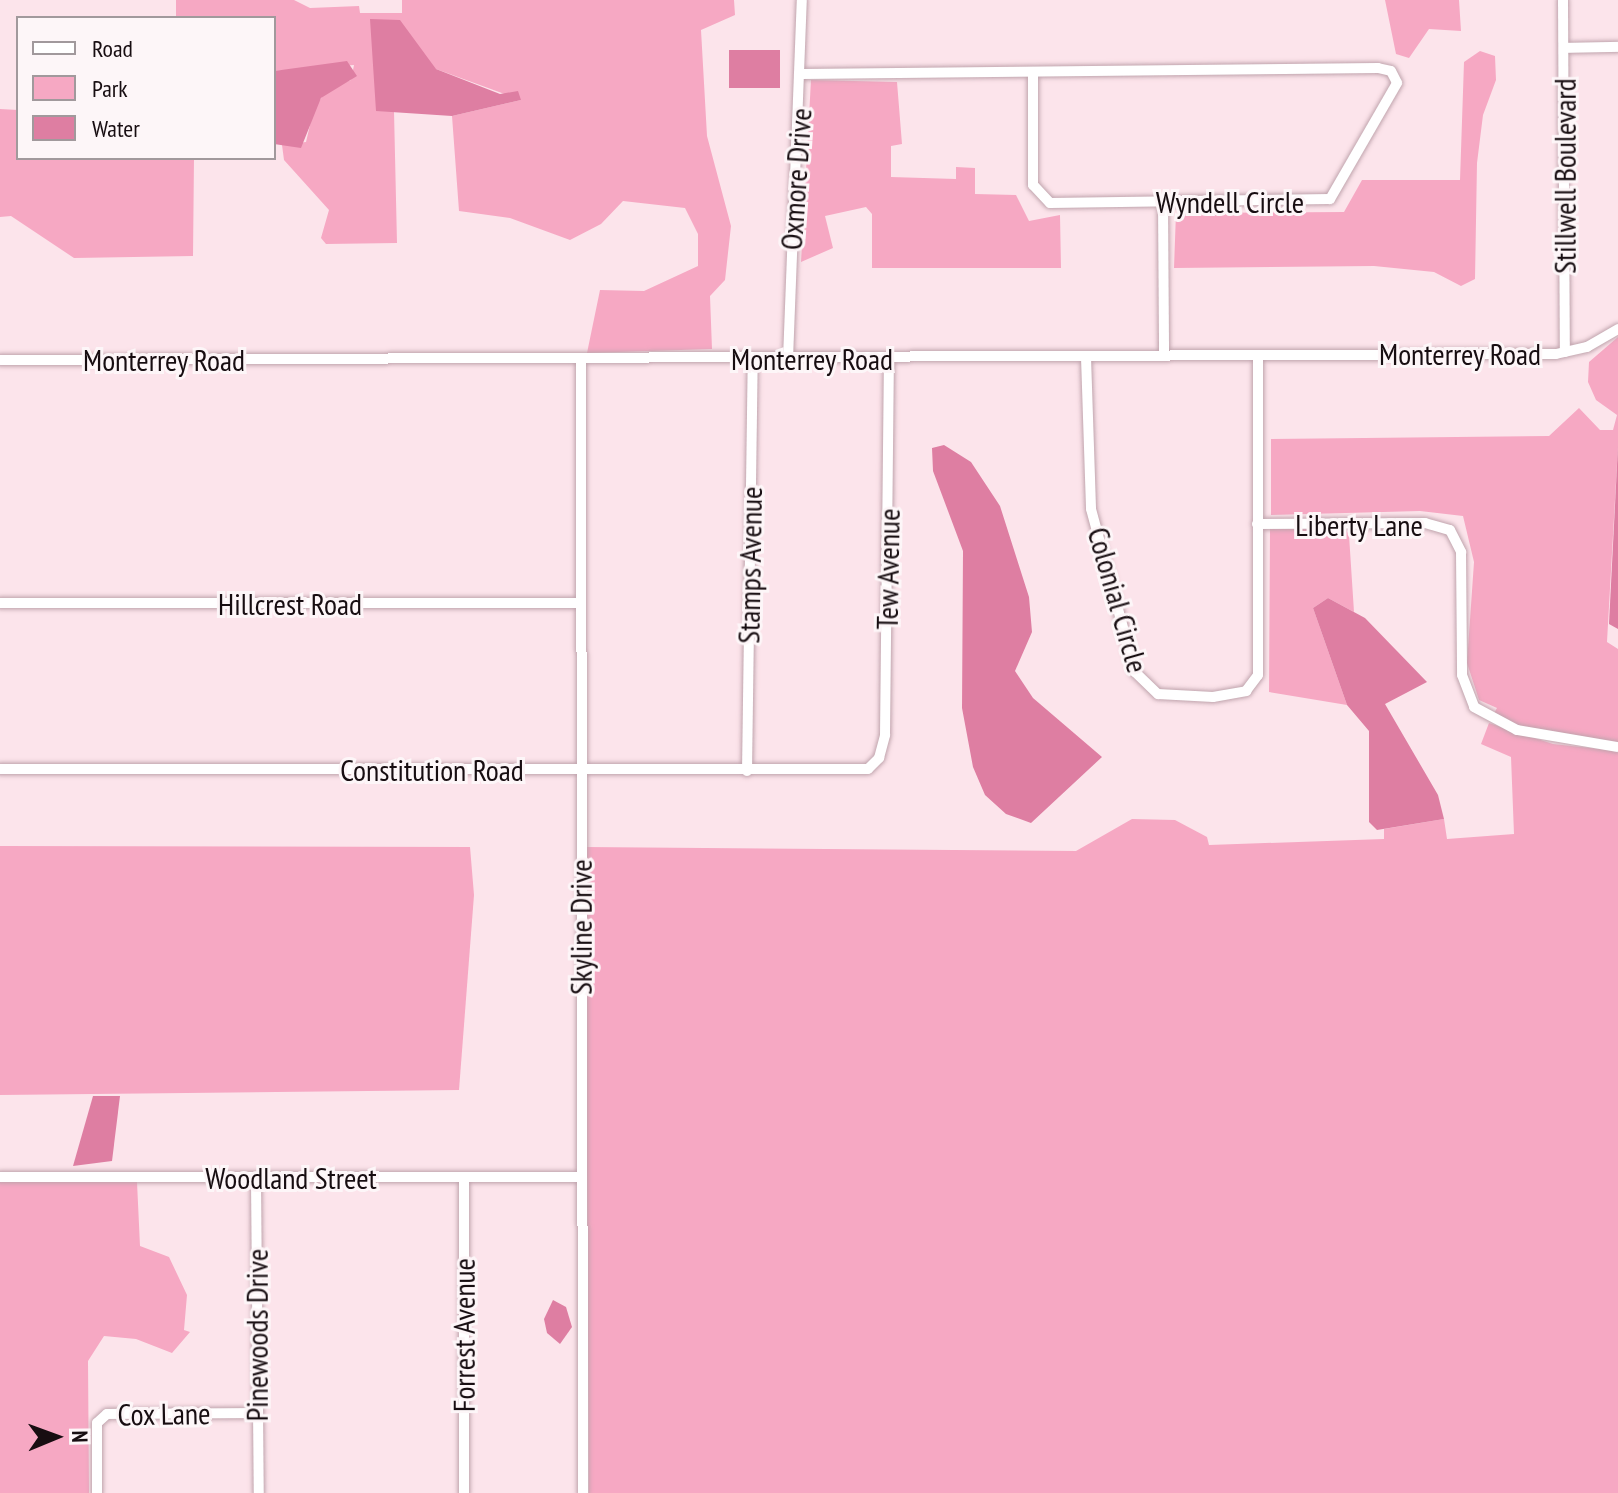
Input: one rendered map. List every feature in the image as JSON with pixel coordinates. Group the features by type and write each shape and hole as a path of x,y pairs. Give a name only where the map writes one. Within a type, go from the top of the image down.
{"street":[{"name":"Oxmore Drive","path":"788,359 802,74 802,0"},
{"name":"Stillwell Boulevard","path":"1563,0 1565,352"},
{"path":"1564,48 1618,47"},
{"name":"Wyndell Circle","path":"802,74 1378,68 1395,77 1390,100 1330,199 1050,203 1039,197 1033,185 1033,72"},
{"path":"1163,202 1164,356"},
{"name":"Monterrey Road","path":"0,360 889,359 1565,352 1618,329"},
{"name":"Colonial Circle","path":"1086,357 1091,509 1135,672 1149,691 1233,695 1254,683 1258,355"},
{"name":"Stamps Avenue","path":"747,771 753,359"},
{"name":"Tew Avenue","path":"864,770 885,744 889,359"},
{"name":"Skyline Drive","path":"581,360 583,1493"},
{"name":"Liberty Lane","path":"1257,524 1425,523 1450,530 1461,552 1464,687 1489,718 1555,740 1618,747"},
{"name":"Hillcrest Road","path":"0,603 580,603"},
{"name":"Constitution Road","path":"0,769 864,770"},
{"name":"Woodland Street","path":"0,1177 582,1177"},
{"name":"Pinewoods Drive","path":"256,1178 259,1493"},
{"name":"Forrest Avenue","path":"464,1178 464,1493"},
{"name":"Cox Lane","path":"97,1493 102,1416 257,1413"}],"green space":[{"path":"176,0 294,0 310,8 359,6 360,13 402,13 402,0 734,0 735,15 701,30 707,136 731,226 725,280 710,296 712,349 587,353 600,290 644,291 698,266 698,234 685,208 623,201 601,224 570,240 510,218 459,211 452,116 521,100 436,69 377,111 394,111 397,243 326,244 321,238 329,210 284,160 282,145 306,142 314,108 328,89 351,80 354,65 276,71 276,16 176,16"},
{"path":"1385,0 1459,0 1461,31 1429,29 1409,58 1396,54"},
{"path":"1480,51 1495,56 1496,80 1483,115 1477,163 1475,279 1461,286 1434,272 1374,266 1174,268 1176,213 1344,212 1362,180 1460,180 1464,62"},
{"path":"811,80 897,82 902,144 891,146 891,177 956,179 956,167 975,168 975,194 1016,195 1029,221 1060,215 1061,268 872,268 872,214 866,207 825,216 833,248 801,262"},
{"path":"0,109 16,110 16,160 194,160 193,256 74,258 11,216 0,217"},
{"path":"1618,337 1618,446 1607,642 1618,649 1618,743 1519,726 1493,715 1497,708 1479,700 1467,663 1474,562 1463,516 1420,511 1271,515 1271,439 1549,436 1579,408 1600,430 1613,430 1617,415 1596,400 1588,382 1589,362"},
{"path":"1270,529 1346,529 1349,535 1354,612 1328,598 1313,608 1347,705 1269,692"},
{"path":"1489,723 1553,744 1618,751 1618,1493 589,1493 585,847 1076,851 1132,819 1175,820 1207,837 1209,845 1384,839 1384,829 1444,819 1447,839 1514,834 1511,757 1481,744"},
{"path":"0,846 470,847 474,895 459,1090 0,1095"},
{"path":"0,1182 137,1182 140,1246 169,1257 187,1295 184,1330 190,1332 172,1353 136,1339 104,1336 88,1361 89,1493 0,1493"}],"water":[{"path":"370,19 400,20 436,69 500,94 518,91 521,100 452,116 376,111"},
{"path":"729,50 780,50 780,88 729,88"},
{"path":"347,61 357,76 321,98 301,148 276,144 276,71"},
{"path":"944,445 971,462 1000,506 1029,597 1032,632 1015,671 1033,698 1102,757 1031,823 1006,814 985,795 973,767 962,708 963,551 933,471 932,448"},
{"path":"1618,446 1618,629 1609,624"},
{"path":"1328,598 1365,618 1427,682 1385,704 1438,795 1444,819 1377,830 1369,822 1369,731 1347,705 1313,608"},
{"path":"93,1096 120,1096 112,1161 73,1166"},
{"path":"553,1300 566,1307 572,1327 560,1344 547,1333 544,1319"}]}
